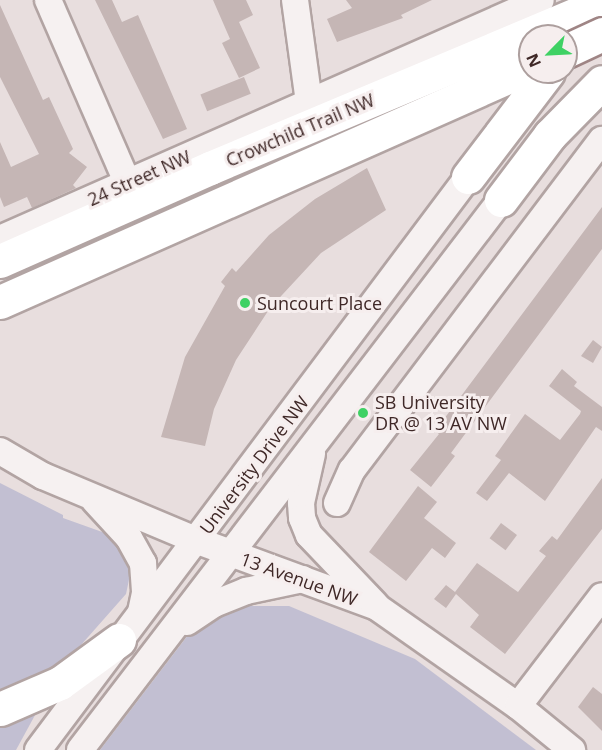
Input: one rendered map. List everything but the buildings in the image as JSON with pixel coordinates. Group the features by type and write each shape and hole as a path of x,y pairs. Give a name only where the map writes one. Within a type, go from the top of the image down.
{"highway":[{"name":"Crowchild Trail NW","path":"0,261 210,168 602,3"},
{"path":"578,38 602,12"},
{"path":"578,45 602,34"},
{"name":"Crowchild Trail NW","path":"0,302 518,72"},
{"path":"501,200 550,135 602,82"},
{"path":"468,177 539,84"},
{"path":"0,710 60,683 119,640"}],"street":[{"path":"48,0 128,184"},
{"path":"295,0 309,102"},
{"name":"24 Street NW","path":"0,239 541,0"},
{"path":"337,503 352,470 602,140"},
{"name":"University Drive NW","path":"38,750 119,640 198,541 468,177"},
{"name":"University Drive NW","path":"80,750 167,635 233,554 315,442 501,200"},
{"path":"315,442 301,503 302,518 309,535 377,607"},
{"name":"13 Avenue NW","path":"0,451 89,494 198,541 304,578 377,607 518,706 572,750"},
{"path":"89,494 129,538 143,563 145,593 141,613"},
{"path":"167,635 214,604 246,591 304,578"},
{"path":"518,706 602,596"}],"shaded area":[{"path":"0,483 63,515 63,518 105,533 125,552 131,570 126,594 81,645 68,657 0,698"},
{"path":"247,606 289,606 415,659 536,750 100,750 195,626"},
{"path":"40,706 16,750 0,750 0,716"}],"place":[{"name":"Suncourt Place","path":"245,303"},
{"name":"SB University DR @ 13 AV NW","path":"363,413"}]}
